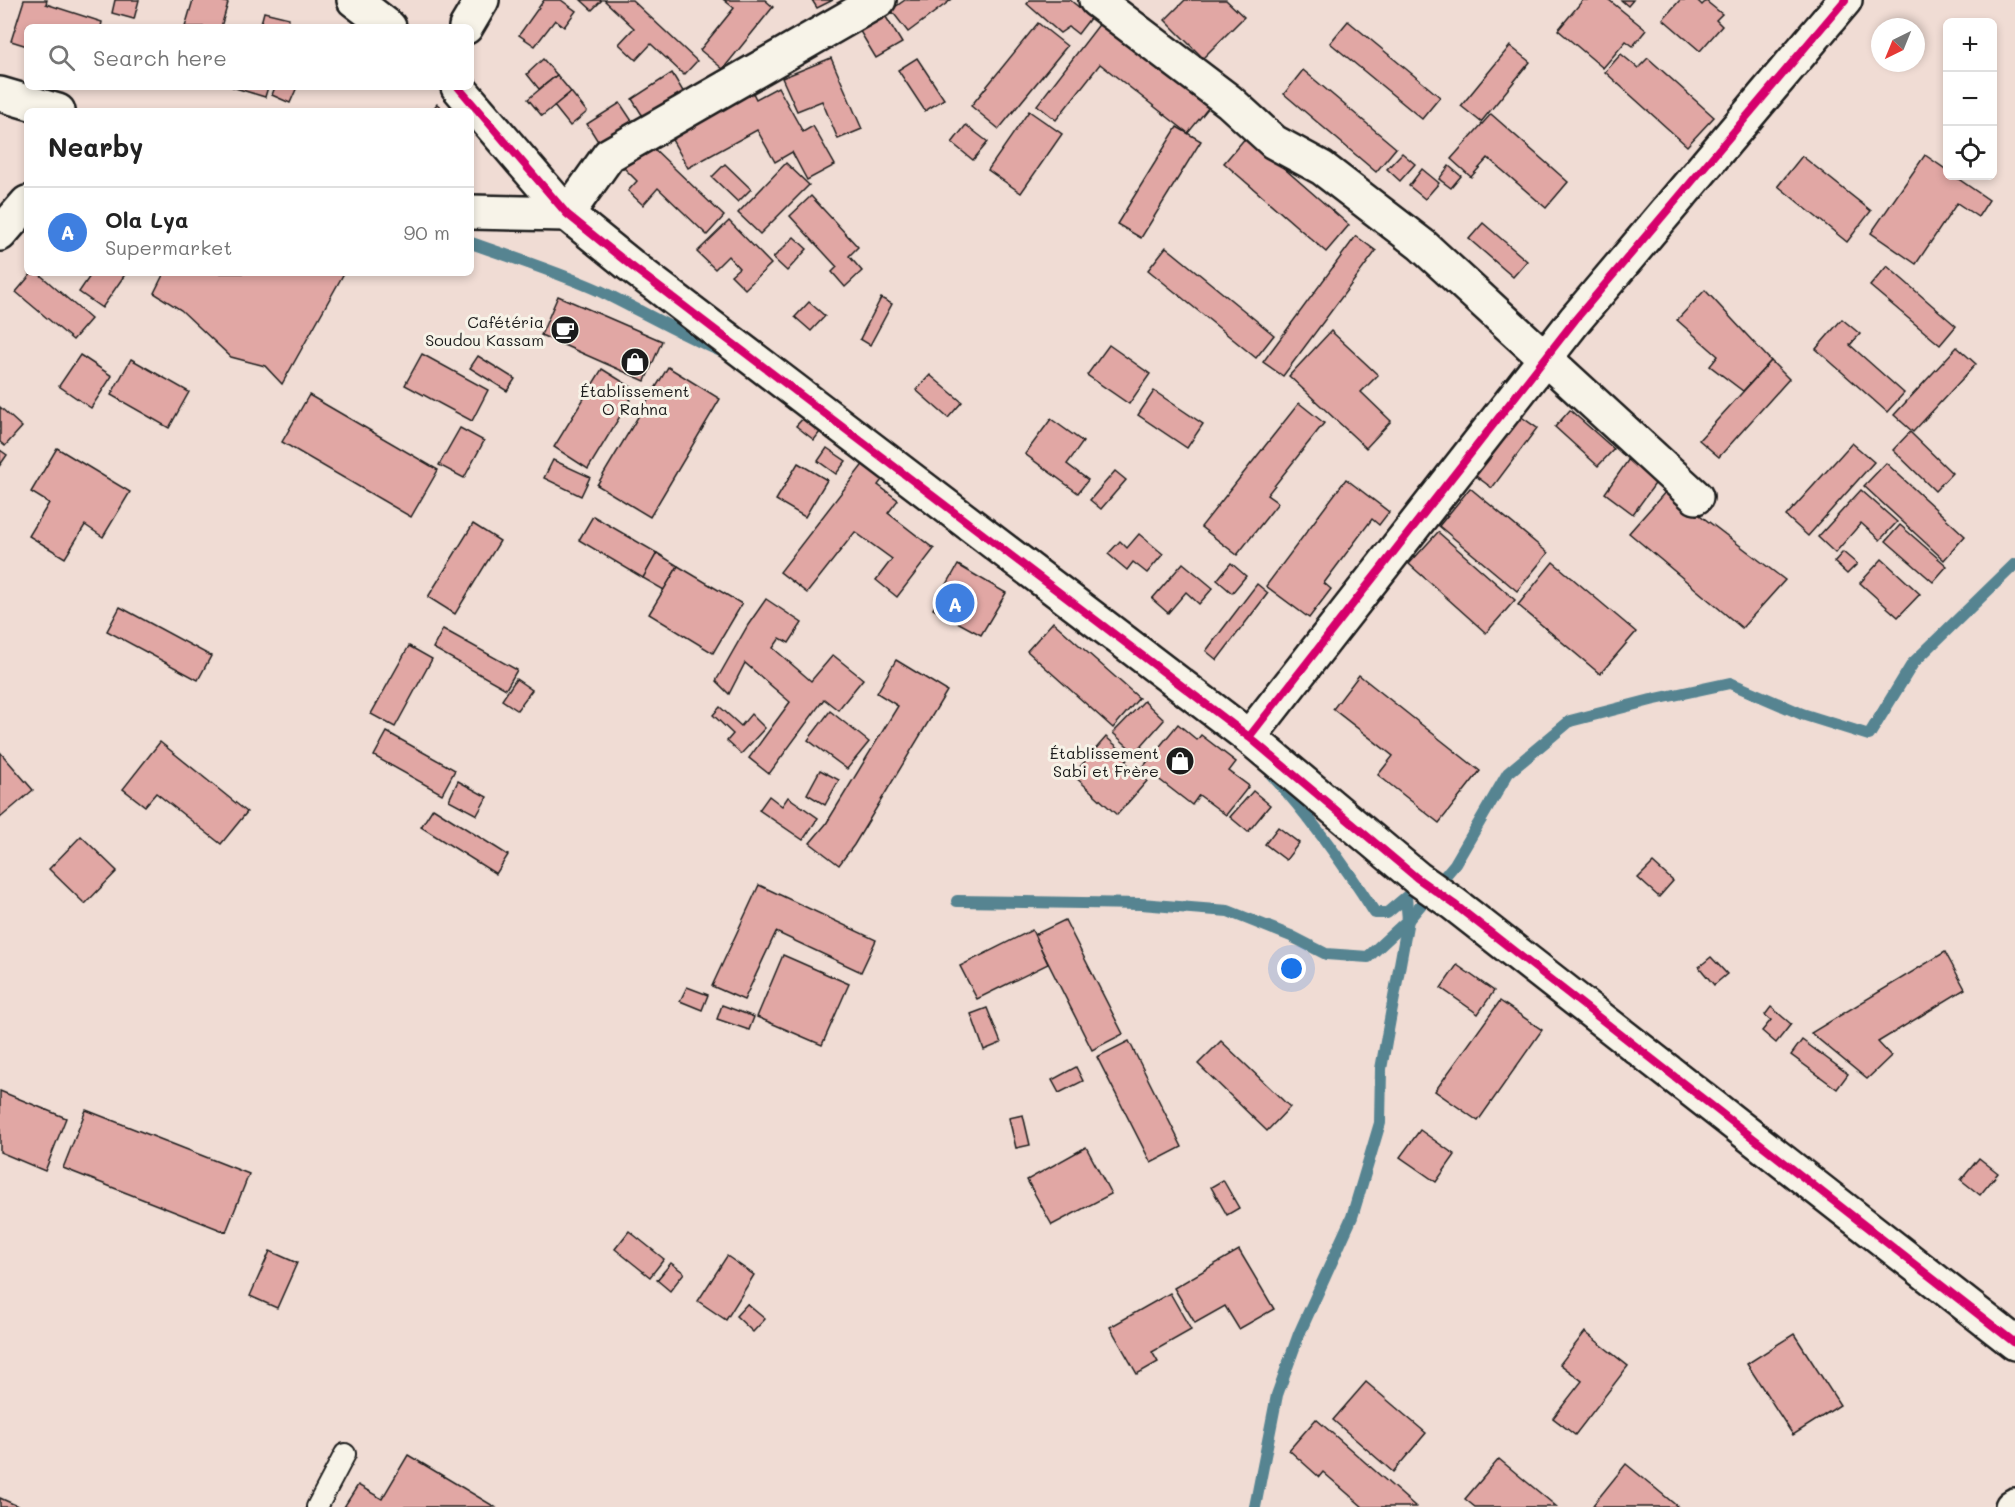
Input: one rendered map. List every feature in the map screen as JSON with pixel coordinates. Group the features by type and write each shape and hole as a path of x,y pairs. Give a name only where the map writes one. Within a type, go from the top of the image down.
{"street":[{"path":"354,0 384,24"},
{"path":"468,24 482,0"},
{"path":"567,214 609,155 879,0"},
{"path":"1096,0 1229,101 1274,142 1322,168 1422,245 1696,497"},
{"path":"1249,737 1575,320 1845,0"},
{"path":"461,90 567,214 639,272 1249,737 1417,878 1454,904 2015,1343"},
{"path":"0,94 48,108"},
{"path":"0,234 24,206"},
{"path":"474,212 567,214"}],"lane":[{"path":"317,1507 345,1454"}],"building":[{"path":"24,0 47,0 46,4 102,22 102,24 24,24 24,45 11,41"},
{"path":"115,0 139,0 134,19 112,13"},
{"path":"193,0 218,0 228,3 222,24 186,24"},
{"path":"544,0 561,0 576,11 564,27 555,20 535,46 519,35"},
{"path":"581,0 602,0 592,10"},
{"path":"604,0 632,0 697,61 684,75 651,44 636,60 619,44 634,28"},
{"path":"724,0 765,0 773,7 723,69 700,50 734,8"},
{"path":"812,0 833,0 817,8"},
{"path":"905,0 951,0 908,32 891,10"},
{"path":"1030,0 1070,0 1091,17 1078,34 1069,27 1060,33 1027,4"},
{"path":"1185,0 1226,0 1244,17 1203,58 1165,20"},
{"path":"1583,0 1609,0 1646,30 1633,46 1626,41 1603,68 1558,30"},
{"path":"1621,0 1633,0 1628,6"},
{"path":"1680,0 1697,0 1702,5 1706,1 1722,14 1716,20 1722,26 1700,51 1663,19"},
{"path":"881,9 902,43 876,58 855,23"},
{"path":"264,12 289,18 288,24 261,24"},
{"path":"1348,21 1440,97 1422,119 1330,43"},
{"path":"1101,22 1209,107 1188,133 1100,64 1056,120 1037,105"},
{"path":"1038,23 1067,46 999,129 971,106"},
{"path":"1510,46 1530,62 1481,122 1461,106"},
{"path":"1621,54 1638,68 1648,58 1714,117 1687,146 1605,72"},
{"path":"831,58 862,129 838,139 822,101 797,111 782,78"},
{"path":"917,58 944,99 925,111 898,70"},
{"path":"543,59 557,75 539,89 527,74"},
{"path":"1303,70 1396,148 1376,172 1284,94"},
{"path":"672,73 684,93 644,118 632,99"},
{"path":"557,75 571,92 542,116 528,99"},
{"path":"778,87 803,132 813,126 835,165 807,180 792,152 775,162 757,130 688,168 670,136 752,91 756,99"},
{"path":"242,90 267,90 265,97"},
{"path":"274,90 296,90 290,103 272,95"},
{"path":"571,92 587,112 570,126 554,106"},
{"path":"620,103 632,121 599,143 587,124"},
{"path":"1029,111 1062,134 1021,193 988,170"},
{"path":"1491,114 1568,182 1546,208 1488,158 1471,177 1451,159"},
{"path":"966,125 988,142 973,160 952,143"},
{"path":"1177,127 1201,141 1141,238 1117,224"},
{"path":"1247,136 1349,225 1326,252 1224,163"},
{"path":"647,142 724,216 707,235 658,188 643,205 628,191 637,181 623,167"},
{"path":"1402,153 1415,164 1400,181 1387,169"},
{"path":"1925,155 1943,168 1943,180 1960,180 1989,200 1978,217 1957,203 1916,264 1871,233"},
{"path":"1802,156 1871,211 1847,242 1778,186"},
{"path":"786,163 809,185 760,234 738,213"},
{"path":"725,164 751,189 738,202 712,177"},
{"path":"1449,166 1461,176 1451,188 1439,179"},
{"path":"1422,169 1439,183 1425,199 1409,186"},
{"path":"811,196 858,247 849,256 862,271 845,287 832,272 837,267 790,216"},
{"path":"729,221 771,264 745,289 731,275 739,268 728,256 715,269 697,252"},
{"path":"1483,223 1527,261 1513,277 1469,239"},
{"path":"1356,236 1376,251 1283,376 1263,362"},
{"path":"794,237 807,249 787,271 773,258"},
{"path":"1166,247 1274,335 1256,358 1148,270"},
{"path":"1887,266 1956,326 1940,345 1870,286"},
{"path":"29,276 41,276 91,319 73,340 16,292"},
{"path":"90,276 124,276 102,308 79,292"},
{"path":"162,276 342,276 282,384 265,366 231,357 181,310 154,293"},
{"path":"1705,290 1771,361 1743,391 1710,366 1718,356 1677,320"},
{"path":"558,296 662,341 645,381 541,335"},
{"path":"881,298 892,304 870,345 860,339"},
{"path":"809,302 825,316 811,331 795,317"},
{"path":"1842,319 1860,334 1850,345 1904,393 1887,412 1816,349"},
{"path":"1331,331 1378,375 1361,392 1391,421 1366,448 1289,376"},
{"path":"1109,345 1150,374 1129,404 1087,375"},
{"path":"1957,347 1976,364 1913,432 1894,415"},
{"path":"422,354 488,390 472,421 405,385"},
{"path":"80,355 112,376 91,408 59,386"},
{"path":"478,356 515,379 507,391 470,368"},
{"path":"131,359 189,392 169,428 111,395"},
{"path":"1771,361 1789,379 1719,457 1699,440"},
{"path":"668,367 720,399 650,517 597,485"},
{"path":"602,369 636,390 588,469 554,447"},
{"path":"930,375 962,402 948,418 916,390"},
{"path":"1154,391 1203,424 1187,448 1138,415"},
{"path":"309,395 438,470 411,517 282,442"},
{"path":"1299,403 1324,423 1267,495 1278,503 1237,555 1201,527"},
{"path":"0,407 22,427 5,446 0,442"},
{"path":"1570,410 1614,449 1598,466 1555,427"},
{"path":"1516,413 1537,428 1492,488 1472,473"},
{"path":"806,415 823,428 814,440 796,426"},
{"path":"1051,419 1083,442 1067,464 1088,480 1078,493 1025,454"},
{"path":"460,428 484,441 464,478 439,465"},
{"path":"1910,432 1952,473 1935,491 1893,450"},
{"path":"1852,443 1874,462 1808,536 1786,516"},
{"path":"57,448 130,492 103,537 85,525 65,558 29,536 49,503 31,492"},
{"path":"827,448 846,461 836,474 818,461"},
{"path":"0,450 7,455 0,465"},
{"path":"1631,456 1660,477 1633,514 1605,493"},
{"path":"868,458 887,473 878,485 898,500 888,513 934,549 897,597 876,580 892,559 855,532 807,593 780,572"},
{"path":"553,460 590,477 581,496 544,478"},
{"path":"798,463 827,480 805,517 776,500"},
{"path":"1886,463 1965,536 1944,560 1864,486"},
{"path":"1115,471 1126,480 1101,509 1090,500"},
{"path":"1346,479 1389,512 1379,525 1372,519 1324,583 1331,589 1309,618 1266,586"},
{"path":"1470,488 1548,553 1517,591 1439,526"},
{"path":"1667,490 1785,580 1742,628 1629,533"},
{"path":"1861,490 1897,522 1880,540 1861,523 1835,553 1818,537"},
{"path":"593,516 657,553 643,578 579,540"},
{"path":"473,524 500,541 455,614 428,597"},
{"path":"1900,525 1947,566 1933,582 1886,541"},
{"path":"1438,532 1515,600 1486,633 1409,564"},
{"path":"1139,534 1163,554 1147,573 1133,562 1127,570 1108,554 1120,541 1127,548"},
{"path":"1843,552 1857,564 1847,574 1834,562"},
{"path":"657,553 678,566 664,590 643,578"},
{"path":"1882,559 1920,594 1898,617 1860,583"},
{"path":"1553,562 1636,632 1600,674 1518,605"},
{"path":"1183,563 1213,588 1199,604 1186,592 1168,613 1152,599"},
{"path":"1231,563 1246,576 1232,593 1217,580"},
{"path":"958,565 1006,593 981,635 933,609"},
{"path":"678,566 742,604 713,653 649,614"},
{"path":"1257,584 1268,593 1217,660 1206,651"},
{"path":"766,599 802,623 789,643 780,638 773,648 811,681 833,655 863,679 838,710 824,699 769,774 749,758 790,702 745,663 729,694 716,681 748,625"},
{"path":"120,607 211,656 198,680 107,631"},
{"path":"1053,622 1139,698 1113,728 1027,651"},
{"path":"443,629 517,670 506,689 433,648"},
{"path":"409,646 432,659 395,727 371,714"},
{"path":"896,660 947,691 854,845 839,865 810,843 826,824 898,706 877,693"},
{"path":"1359,675 1480,771 1439,823 1378,775 1393,756 1333,709"},
{"path":"516,679 532,690 517,710 502,700"},
{"path":"1144,701 1164,720 1135,753 1113,733"},
{"path":"720,707 741,726 751,714 765,728 741,754 727,741 733,734 713,715"},
{"path":"830,711 869,742 847,769 808,740"},
{"path":"1178,724 1197,740 1201,735 1236,762 1229,771 1249,786 1226,815 1199,795 1192,805 1143,767"},
{"path":"387,732 455,770 442,794 374,756"},
{"path":"1106,737 1129,757 1125,762 1147,781 1117,815 1073,775"},
{"path":"160,742 247,812 221,844 156,793 145,806 123,789"},
{"path":"0,752 33,790 0,818"},
{"path":"820,770 839,780 825,805 807,794"},
{"path":"458,781 487,797 477,815 449,800"},
{"path":"1253,791 1270,805 1248,832 1230,817"},
{"path":"769,796 782,806 788,797 818,818 803,840 759,810"},
{"path":"433,808 508,855 496,874 421,827"},
{"path":"1278,827 1299,843 1286,860 1265,844"},
{"path":"81,836 117,871 85,904 49,869"},
{"path":"1653,863 1673,881 1659,897 1638,878"},
{"path":"759,885 876,940 861,972 776,932 744,1000 712,986"},
{"path":"1065,920 1123,1034 1092,1050 1034,935"},
{"path":"1032,930 1048,964 977,999 960,966"},
{"path":"1945,952 1965,989 1878,1042 1891,1056 1867,1079 1811,1033"},
{"path":"783,955 849,984 822,1045 757,1017"},
{"path":"1711,957 1727,974 1714,985 1699,967"},
{"path":"1457,965 1494,991 1478,1014 1441,988"},
{"path":"687,987 708,995 702,1010 680,1001"},
{"path":"1500,1001 1542,1030 1478,1121 1435,1091"},
{"path":"722,1005 754,1017 749,1030 717,1019"},
{"path":"1771,1007 1791,1024 1776,1043 1762,1031 1771,1020 1765,1015"},
{"path":"987,1008 1001,1043 984,1050 971,1014"},
{"path":"1802,1040 1848,1074 1837,1089 1791,1055"},
{"path":"1129,1041 1182,1147 1151,1163 1097,1057"},
{"path":"1221,1041 1290,1107 1267,1131 1198,1064"},
{"path":"1076,1067 1083,1081 1059,1093 1052,1080"},
{"path":"0,1091 66,1118 45,1171 0,1152"},
{"path":"86,1110 249,1174 226,1232 63,1168"},
{"path":"1023,1115 1030,1145 1016,1148 1009,1118"},
{"path":"1420,1130 1455,1155 1436,1182 1400,1157"},
{"path":"1086,1147 1111,1194 1052,1225 1027,1180"},
{"path":"1979,1158 1998,1173 1980,1195 1961,1180"},
{"path":"1223,1180 1239,1208 1227,1215 1211,1187"},
{"path":"629,1231 664,1259 650,1277 615,1249"},
{"path":"1239,1250 1274,1309 1239,1329 1225,1306 1195,1323 1174,1288"},
{"path":"270,1251 297,1263 277,1308 250,1296"},
{"path":"727,1256 754,1275 726,1320 698,1301"},
{"path":"671,1263 684,1273 670,1291 657,1280"},
{"path":"1170,1293 1191,1330 1152,1352 1158,1362 1137,1374 1110,1327"},
{"path":"747,1304 765,1319 753,1332 736,1316"},
{"path":"1585,1332 1628,1366 1575,1435 1553,1418 1582,1381 1560,1364"},
{"path":"1794,1334 1840,1405 1793,1435 1747,1364"},
{"path":"1366,1382 1426,1433 1393,1472 1333,1420"},
{"path":"1316,1419 1416,1507 1363,1507 1323,1472 1319,1477 1289,1450"},
{"path":"408,1455 495,1507 344,1507 358,1485 382,1499"},
{"path":"1499,1459 1557,1507 1475,1507 1465,1499"},
{"path":"1626,1464 1678,1507 1596,1507 1593,1505"},
{"path":"0,1498 20,1507 0,1507"}],"waterway":[{"path":"474,244 584,284 723,352"},
{"path":"957,901 1141,904 1228,911 1291,936 1326,954 1368,957 1408,920 1455,864 1508,773 1570,721 1730,683 1802,714 1869,735 1913,663 2015,564"},
{"path":"1255,1507 1277,1395 1299,1334 1352,1217 1380,1123 1381,1069 1408,920 1406,897 1387,913 1375,913 1326,841 1271,774"}],"cycle path":[{"path":"1249,737 1575,320 1845,0"},
{"path":"461,90 567,214 630,265 1249,737 1417,878 1454,904 2015,1343"}],"place":[{"name":"Cafétéria Soudou Kassam","path":"565,330"},
{"name":"Établissement O Rahna","path":"635,362"},
{"name":"Ola Lya","path":"955,603"},
{"name":"Établissement Sabi et Frère","path":"1180,761"}]}
